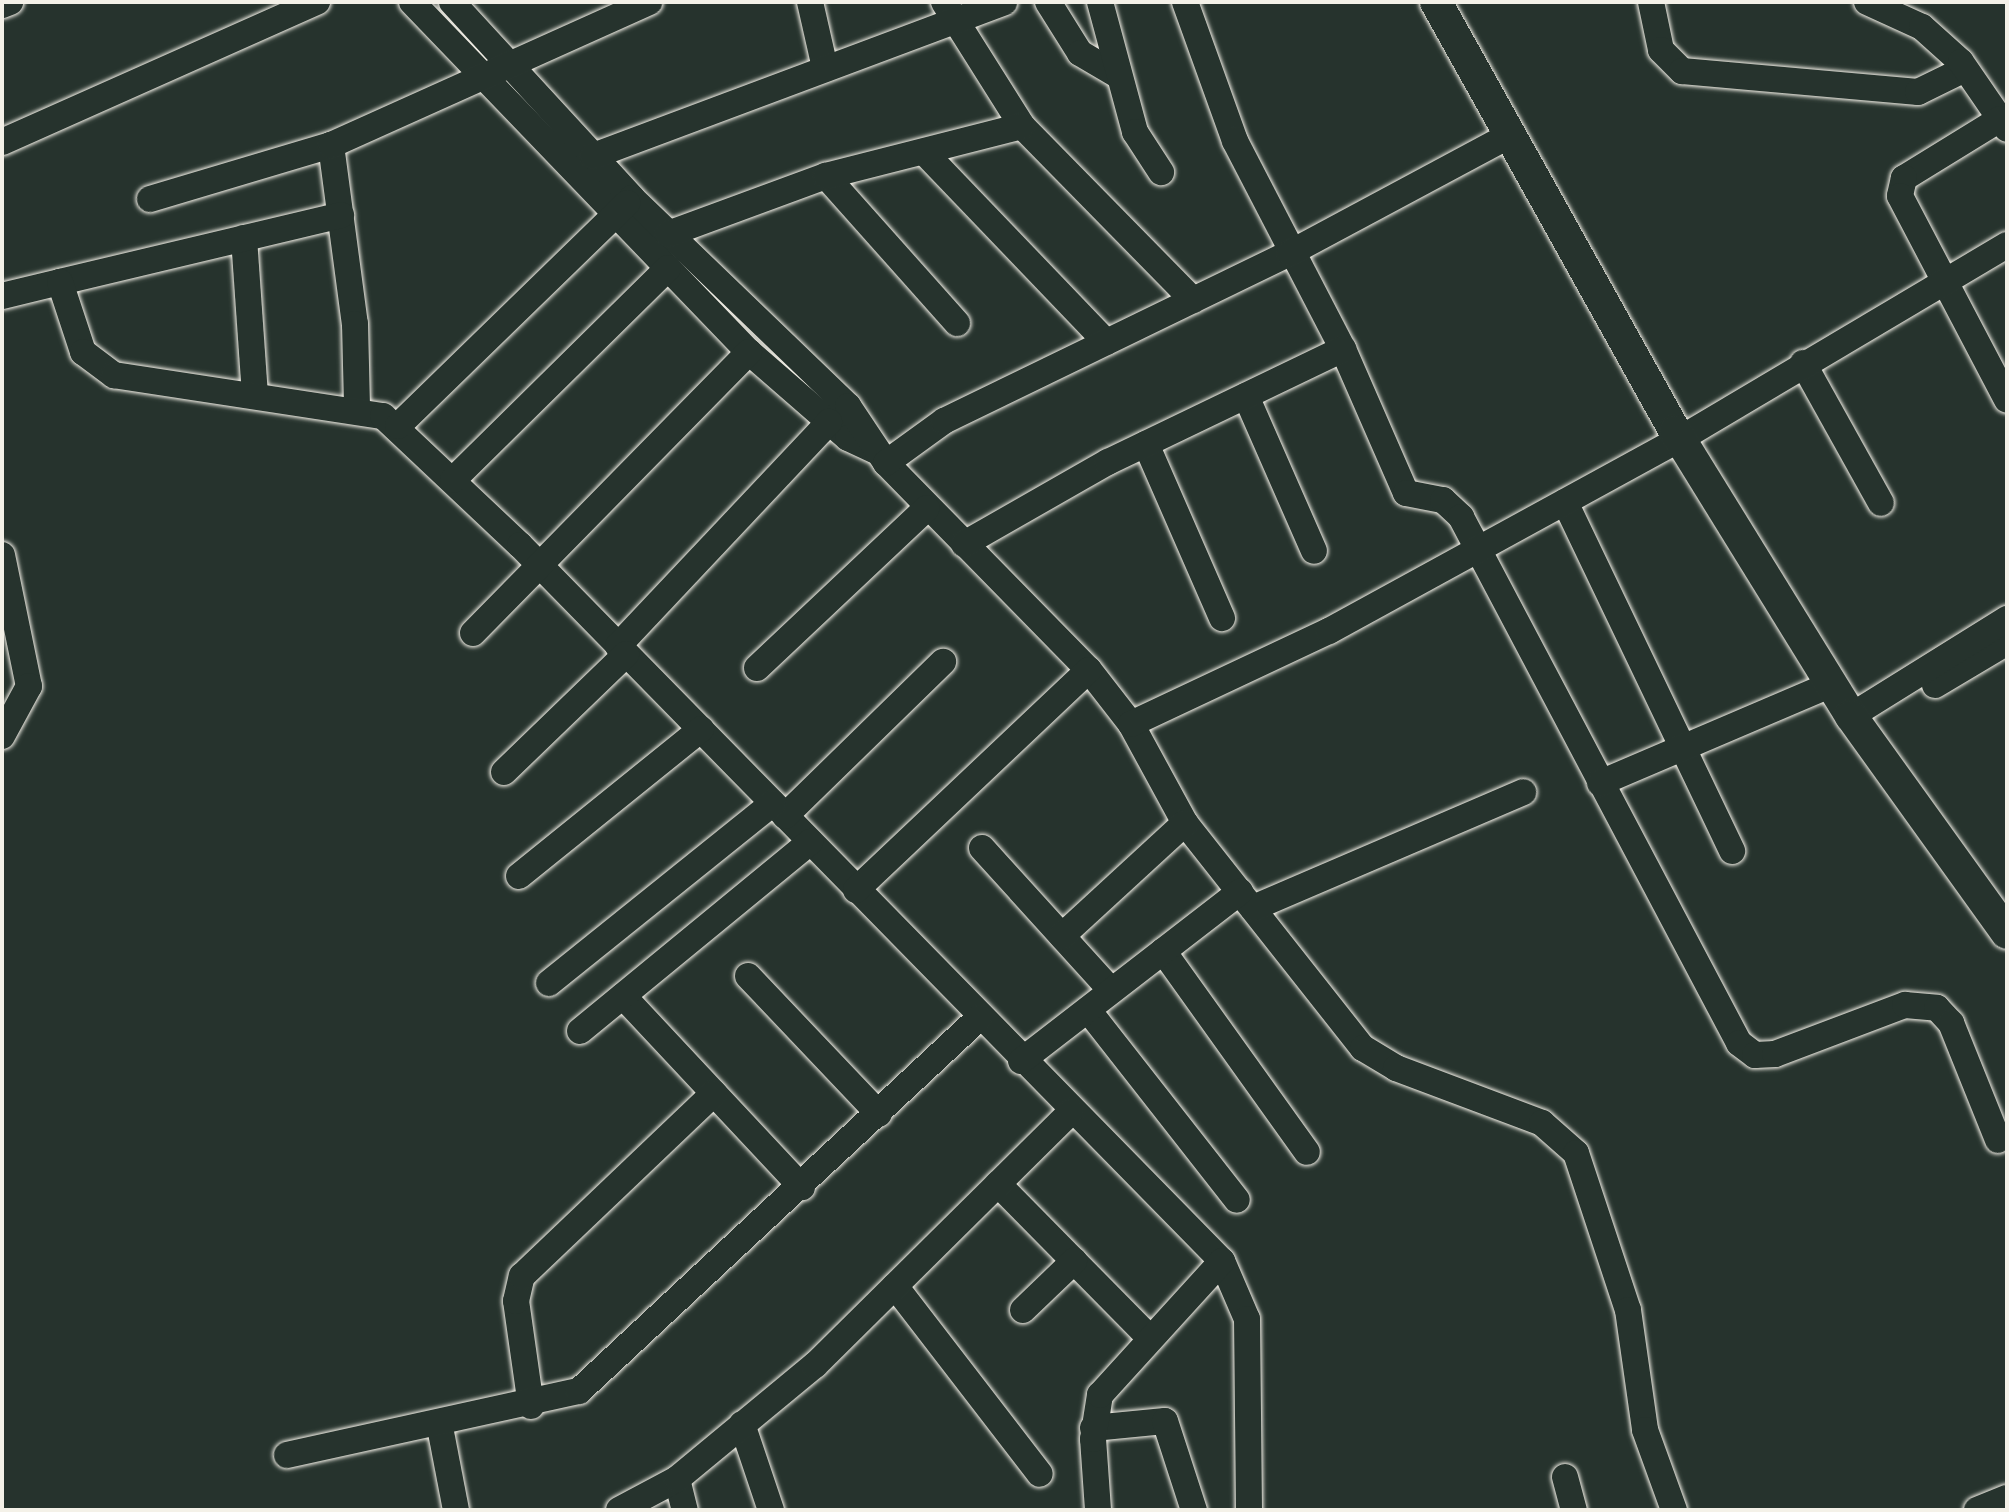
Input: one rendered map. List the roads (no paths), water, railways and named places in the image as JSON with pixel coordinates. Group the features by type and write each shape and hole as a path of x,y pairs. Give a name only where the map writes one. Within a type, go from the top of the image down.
{"main road":[{"path":"1436,2 1680,439 1856,723 2007,933"}],"street":[{"path":"2,5 10,2"},
{"path":"2,142 317,2"},
{"path":"412,2 482,76 623,207 668,234 848,406 880,456 927,508 1089,670 1131,724 1185,823 1363,1048 1396,1068 1542,1123 1576,1153 1628,1310 1645,1430 1674,1510"},
{"path":"452,2 593,156 623,207 668,268 749,352 829,422 880,456"},
{"path":"150,199 331,145 509,62 649,2"},
{"path":"810,2 825,68"},
{"path":"593,156 825,68 949,11 1004,2"},
{"path":"1048,2 1080,53 1119,76"},
{"path":"1100,2 1135,132 1161,172"},
{"path":"1185,2 1235,141 1290,253 1343,349 1406,493 1451,504 1747,1051 1775,1054 1905,1005 1937,1008 1951,1023 1998,1140"},
{"path":"1651,2 1661,50 1682,71 1918,92 1965,69"},
{"path":"1867,2 1922,27 1965,69 2004,124 1925,162 1900,187 1940,281 2007,400"},
{"path":"949,11 1022,126 1193,300"},
{"path":"668,234 826,176 1022,126"},
{"path":"880,456 944,421 1290,253 1510,135"},
{"path":"331,145 341,215 357,407"},
{"path":"924,152 1106,342"},
{"path":"826,176 957,323"},
{"path":"398,426 623,207"},
{"path":"2,296 341,215"},
{"path":"244,238 255,396"},
{"path":"1131,724 1477,550 1565,502 1680,439 1940,281 2007,245"},
{"path":"453,480 668,268"},
{"path":"60,282 95,368 255,396 357,407 398,426 701,729 1021,1061 1222,1261 1247,1319 1249,1510"},
{"path":"964,544 1146,444 1343,349"},
{"path":"473,633 749,352"},
{"path":"1803,363 1881,503"},
{"path":"1246,396 1314,551"},
{"path":"504,772 622,650 829,422"},
{"path":"1146,444 1222,618"},
{"path":"1565,502 1732,851"},
{"path":"757,668 927,508"},
{"path":"2,557 29,686 2,736"},
{"path":"1856,723 1995,641 2007,619"},
{"path":"549,983 779,809 943,662"},
{"path":"856,890 1089,670"},
{"path":"1600,783 1832,684"},
{"path":"2,690 29,686"},
{"path":"519,876 701,729"},
{"path":"1021,1061 1088,1010 1109,988 1247,900 1523,792"},
{"path":"1062,936 1185,823"},
{"path":"580,1031 810,842"},
{"path":"982,848 1109,988"},
{"path":"1163,951 1307,1152"},
{"path":"748,976 879,1114"},
{"path":"623,996 802,1187"},
{"path":"1088,1010 1237,1200"},
{"path":"287,1455 440,1427 531,1406 579,1391 612,1367 979,1018"},
{"path":"531,1406 516,1301 522,1276 714,1093"},
{"path":"619,1510 677,1479 742,1424 895,1286 1071,1112"},
{"path":"998,1184 1149,1337"},
{"path":"1023,1310 1074,1261"},
{"path":"1098,1510 1093,1428 1100,1395 1149,1337 1222,1261"},
{"path":"895,1286 1040,1474"},
{"path":"1093,1428 1165,1421 1194,1510"},
{"path":"742,1424 771,1510"},
{"path":"440,1427 456,1510"},
{"path":"1565,1477 1574,1510"},
{"path":"677,1479 685,1510"},
{"path":"1977,1510 2007,1498"}]}
